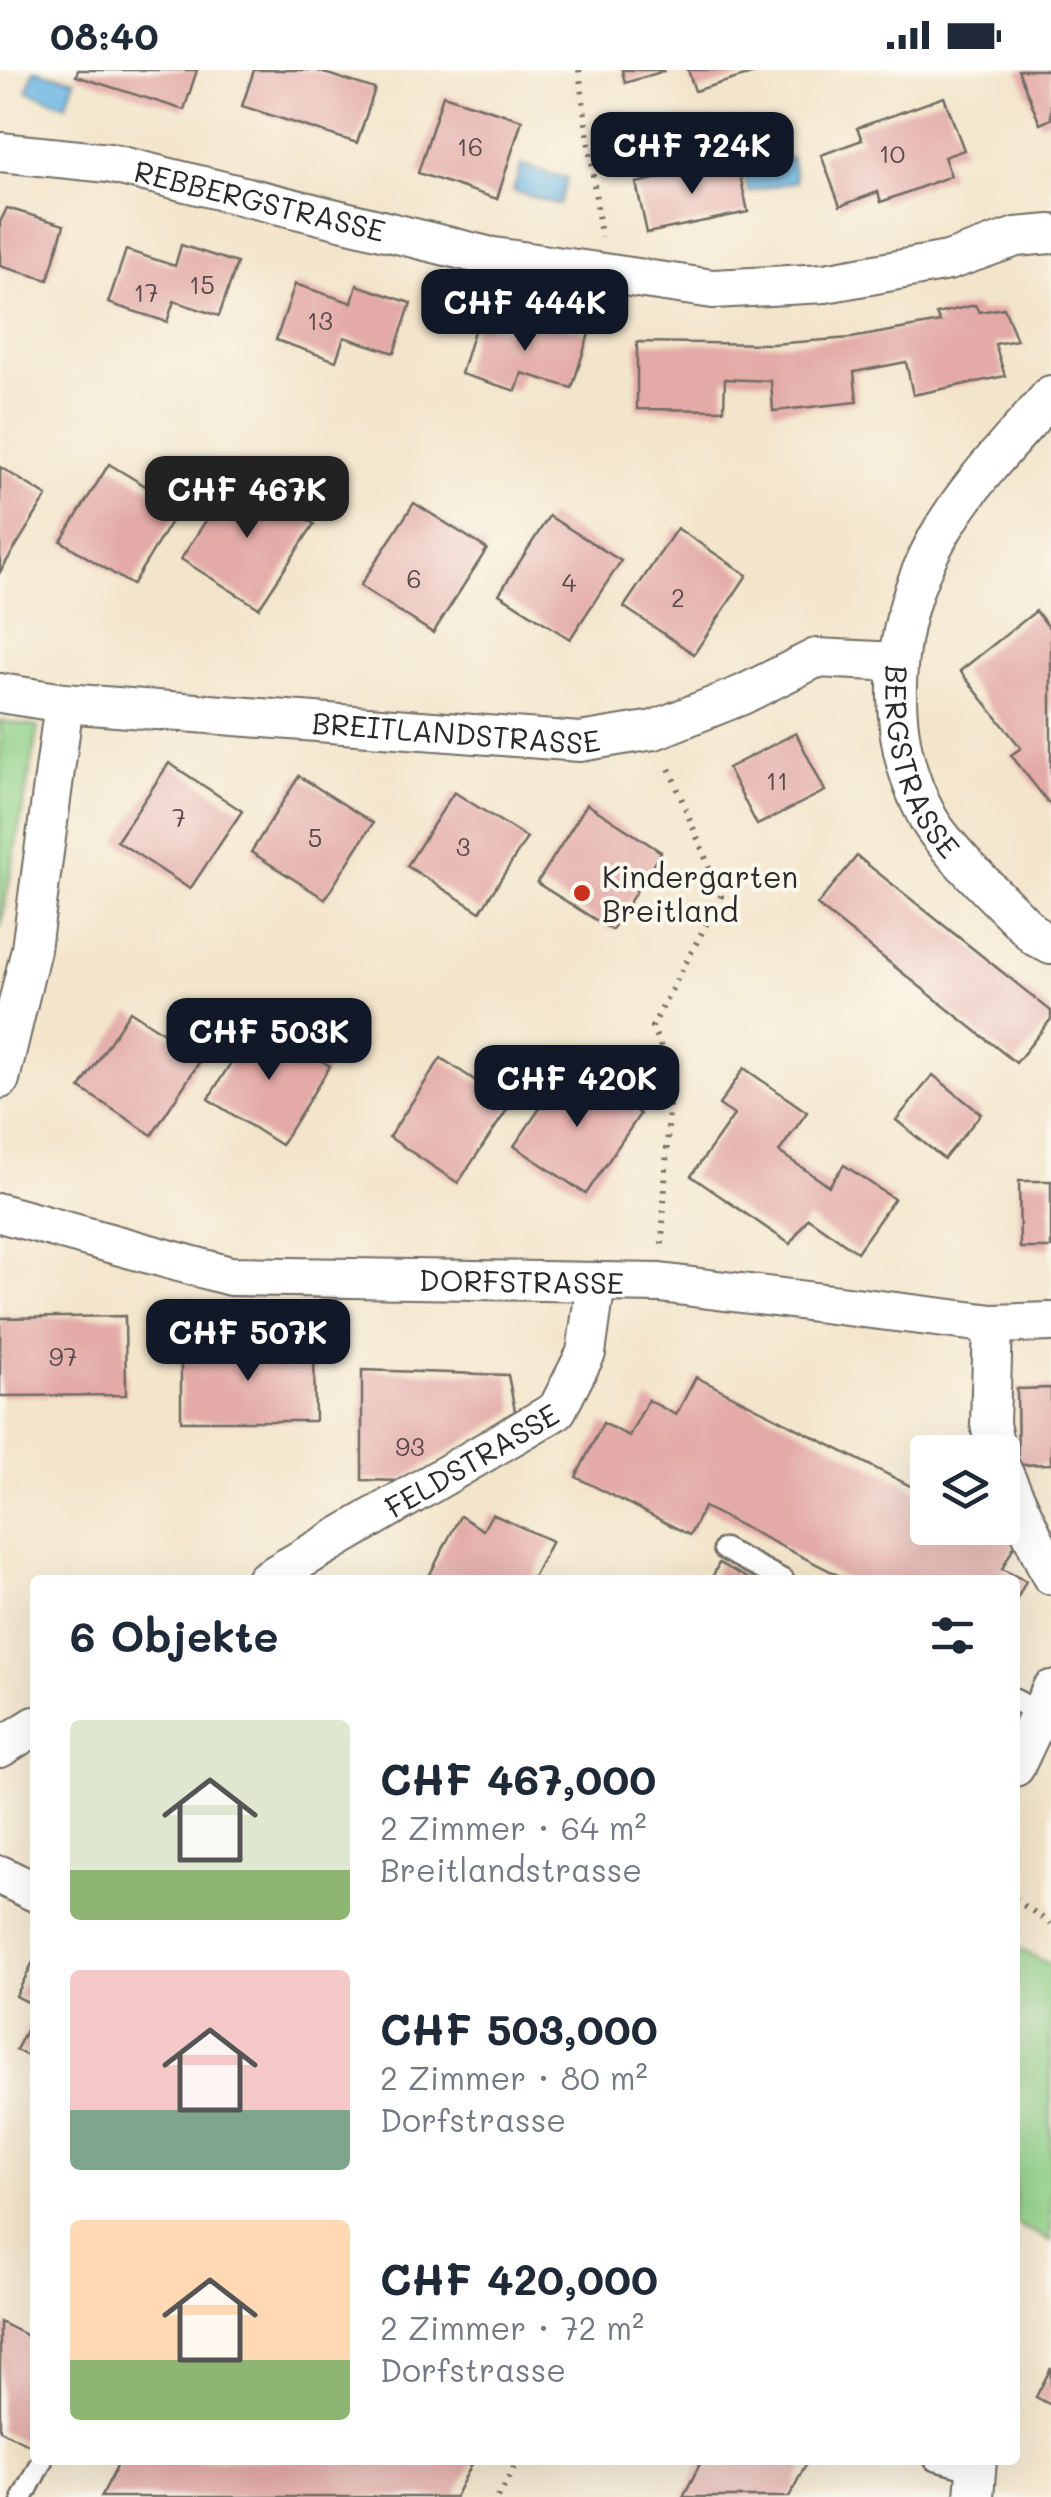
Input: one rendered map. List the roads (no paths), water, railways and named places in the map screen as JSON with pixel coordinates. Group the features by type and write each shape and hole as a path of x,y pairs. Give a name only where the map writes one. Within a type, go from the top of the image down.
{"street":[{"name":"REBBERGSTRASSE","path":"0,152 109,163 487,256 606,276 712,288 825,283 948,261 1016,237 1051,234"},
{"name":"BERGSTRASSE","path":"1051,396 960,504 936,540 912,594 898,662 897,722 910,775 929,821 1036,937 1051,946"},
{"name":"BREITLANDSTRASSE","path":"0,694 64,704 580,742 654,730 742,695 816,658 898,662"},
{"path":"0,1079 31,948 64,704"},
{"name":"DORFSTRASSE","path":"0,1214 230,1276 660,1283 993,1324 1051,1322"},
{"name":"FELDSTRASSE","path":"275,1575 557,1410 586,1353 596,1282"},
{"path":"992,1435 993,1324"},
{"path":"1020,1509 1051,1576"},
{"path":"1020,1751 1036,1701"},
{"path":"0,1748 30,1729"},
{"path":"0,1875 30,1890"}],"lane":[{"path":"724,1549 773,1575"},
{"path":"23,2497 39,2465"},
{"path":"948,2465 976,2476"}],"water":[{"path":"34,70 75,80 66,105 27,91"},
{"path":"791,157 796,181 748,192 743,168"},
{"path":"522,165 567,179 559,205 513,191"}],"place":[{"name":"Kindergarten Breitland","path":"582,893"}]}
